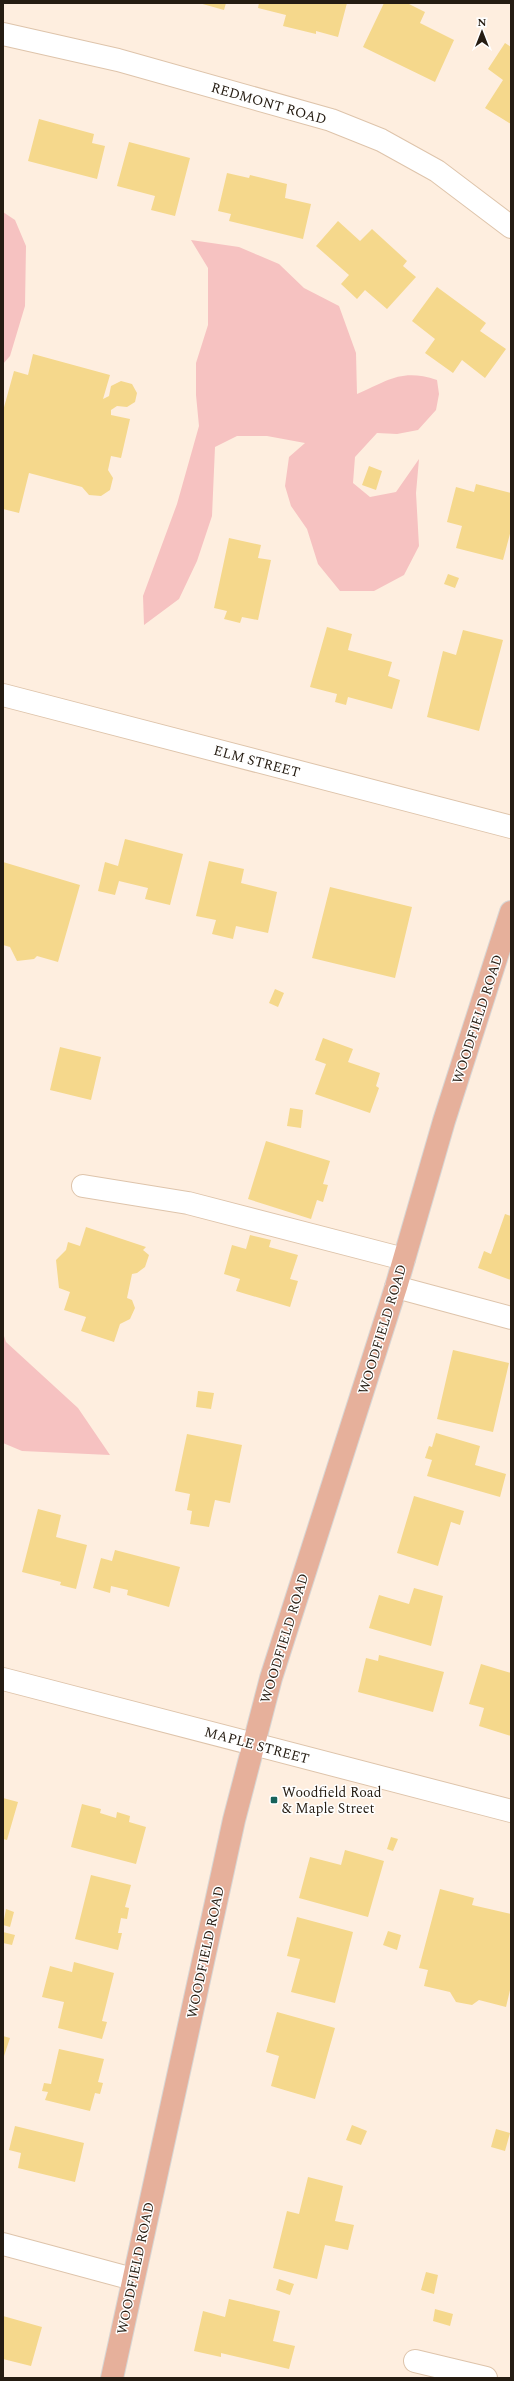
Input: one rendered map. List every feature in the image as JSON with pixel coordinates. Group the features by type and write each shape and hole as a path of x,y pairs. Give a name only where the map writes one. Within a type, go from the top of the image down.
{"main road":[{"name":"WOODFIELD ROAD","path":"112,2378 234,1820 253,1744 271,1678 396,1287 444,1121 511,912"}],"street":[{"name":"REDMONT ROAD","path":"3,34 118,60 331,120 381,140 437,171 511,227"},
{"name":"ELM STREET","path":"3,695 511,827"},
{"path":"83,1186 188,1203 404,1259"},
{"path":"396,1287 511,1318"},
{"name":"MAPLE STREET","path":"3,1679 511,1811"},
{"path":"3,2244 133,2279"},
{"path":"415,2361 486,2378"}],"shaded area":[{"path":"3,212 15,220 26,246 25,306 10,356 3,364"},
{"path":"191,240 239,247 279,264 304,288 339,306 356,353 357,394 386,381 404,376 414,375 437,380 439,394 436,410 418,430 397,434 377,433 355,457 353,483 370,497 396,492 419,459 416,493 419,546 404,575 374,591 340,591 318,564 307,529 291,506 285,486 289,457 305,443 267,436 237,436 215,447 212,516 197,561 179,599 144,625 143,596 177,504 199,426 196,395 196,363 208,325 208,268"},
{"path":"3,1333 6,1342 78,1408 110,1455 22,1451 3,1443"}],"building":[{"path":"199,3 226,3 224,10"},
{"path":"259,3 347,3 338,37 316,31 316,34 283,26 286,15 258,8"},
{"path":"384,3 407,3 425,12 420,23 454,40 435,82 363,47"},
{"path":"505,43 511,47 511,124 485,108 503,80 488,69"},
{"path":"39,119 94,134 92,143 105,146 97,179 28,161"},
{"path":"129,142 190,158 175,216 151,210 155,196 117,186"},
{"path":"227,173 249,178 250,175 287,184 285,198 311,204 303,239 229,221 231,214 218,211"},
{"path":"338,221 360,241 372,229 407,261 403,266 416,277 387,309 365,290 357,299 341,284 349,275 316,246"},
{"path":"437,287 486,323 480,331 506,349 485,378 462,360 453,373 425,353 435,339 412,321"},
{"path":"33,354 110,375 103,399 109,396 111,386 121,381 132,384 137,393 135,402 127,407 117,406 111,410 111,415 130,419 121,458 111,456 108,470 113,478 110,490 101,496 89,495 82,487 29,473 19,513 3,509 3,411 14,371 28,375"},
{"path":"369,466 382,471 376,490 362,485"},
{"path":"476,484 511,493 511,530 503,560 456,548 462,526 447,522 456,487 474,492"},
{"path":"229,538 261,545 258,558 271,560 258,620 242,617 240,623 224,619 227,611 214,608"},
{"path":"448,574 459,578 455,588 444,584"},
{"path":"327,627 352,634 348,650 392,662 388,676 400,680 392,709 348,697 346,705 335,702 337,694 310,687"},
{"path":"463,630 503,640 479,731 427,717 443,651 456,655"},
{"path":"125,839 183,854 170,905 145,899 148,888 119,881 115,895 98,891 105,862 118,866"},
{"path":"209,861 244,869 241,883 277,892 268,933 236,926 233,939 212,934 216,920 196,916"},
{"path":"3,862 80,885 58,962 37,956 34,959 17,961 10,947 3,945"},
{"path":"330,887 412,907 395,978 312,958"},
{"path":"275,989 284,993 278,1007 269,1003"},
{"path":"323,1038 353,1049 348,1062 380,1073 376,1086 379,1088 370,1113 315,1094 326,1064 315,1060"},
{"path":"60,1047 101,1057 91,1100 50,1090"},
{"path":"290,1108 303,1110 301,1128 287,1126"},
{"path":"266,1141 330,1161 323,1184 328,1185 323,1202 317,1200 311,1219 248,1199"},
{"path":"505,1214 511,1216 511,1280 478,1268 484,1251 491,1254"},
{"path":"86,1227 146,1247 143,1250 149,1255 145,1267 137,1273 132,1274 127,1298 132,1300 135,1308 130,1319 120,1324 114,1342 81,1331 86,1317 64,1310 70,1292 59,1288 56,1260 66,1250 68,1242 80,1246"},
{"path":"250,1235 271,1240 269,1247 298,1255 290,1279 298,1281 290,1307 236,1291 240,1279 224,1274 232,1245 246,1249"},
{"path":"453,1350 509,1363 493,1432 437,1419"},
{"path":"198,1391 214,1393 211,1409 196,1407"},
{"path":"436,1433 480,1446 475,1465 506,1474 500,1497 427,1476 432,1460 425,1458 429,1446 432,1447"},
{"path":"187,1434 242,1445 230,1503 215,1500 209,1527 190,1524 192,1511 187,1510 190,1494 175,1491"},
{"path":"414,1496 464,1511 460,1525 451,1522 438,1566 397,1553"},
{"path":"38,1509 61,1515 56,1537 87,1545 76,1589 60,1585 61,1582 22,1572"},
{"path":"115,1550 180,1567 169,1607 127,1595 128,1590 111,1586 110,1593 93,1588 101,1558 112,1561"},
{"path":"414,1588 443,1596 431,1646 369,1628 379,1595 409,1604"},
{"path":"379,1655 444,1672 433,1712 358,1692 366,1658 378,1661"},
{"path":"481,1664 511,1673 511,1736 479,1726 484,1708 469,1704"},
{"path":"3,1798 18,1802 7,1840 3,1839"},
{"path":"82,1804 101,1809 100,1813 116,1818 117,1812 130,1816 129,1822 146,1827 136,1864 71,1847"},
{"path":"391,1837 398,1839 393,1851 387,1849"},
{"path":"345,1850 384,1861 368,1917 299,1898 310,1857 341,1865"},
{"path":"91,1875 131,1885 125,1907 129,1908 127,1919 121,1918 118,1933 122,1933 118,1950 75,1939"},
{"path":"440,1889 474,1898 472,1905 511,1914 511,1986 506,2007 479,2000 472,2005 456,2002 450,1992 424,1986 428,1970 419,1968"},
{"path":"6,1909 14,1912 10,1927 3,1925"},
{"path":"297,1917 353,1932 335,2003 291,1992 300,1959 287,1956"},
{"path":"388,1931 401,1935 397,1950 383,1945"},
{"path":"3,1932 15,1935 12,1945 3,1943"},
{"path":"74,1962 114,1973 102,2021 107,2022 102,2039 58,2028 64,2002 42,1997 50,1966 72,1972"},
{"path":"277,2012 335,2028 315,2099 271,2086 279,2056 266,2052"},
{"path":"3,2036 10,2038 3,2059"},
{"path":"59,2049 104,2059 98,2082 103,2083 100,2094 95,2093 90,2111 45,2100 48,2092 42,2091 44,2083 51,2084"},
{"path":"352,2125 367,2131 361,2145 346,2140"},
{"path":"15,2126 84,2143 75,2182 18,2168 21,2153 9,2150"},
{"path":"496,2129 510,2133 505,2151 491,2147"},
{"path":"308,2177 343,2186 335,2221 354,2225 348,2250 325,2245 317,2279 273,2268 287,2211 299,2214"},
{"path":"426,2272 438,2275 434,2294 421,2290"},
{"path":"279,2279 294,2284 290,2295 276,2290"},
{"path":"229,2299 280,2311 273,2341 295,2346 289,2369 221,2353 221,2357 194,2351 203,2311 225,2317"},
{"path":"435,2309 453,2314 450,2326 433,2321"},
{"path":"3,2316 42,2327 31,2366 3,2359"}],"place":[{"name":"Woodfield Road & Maple Street","path":"274,1800"}]}
